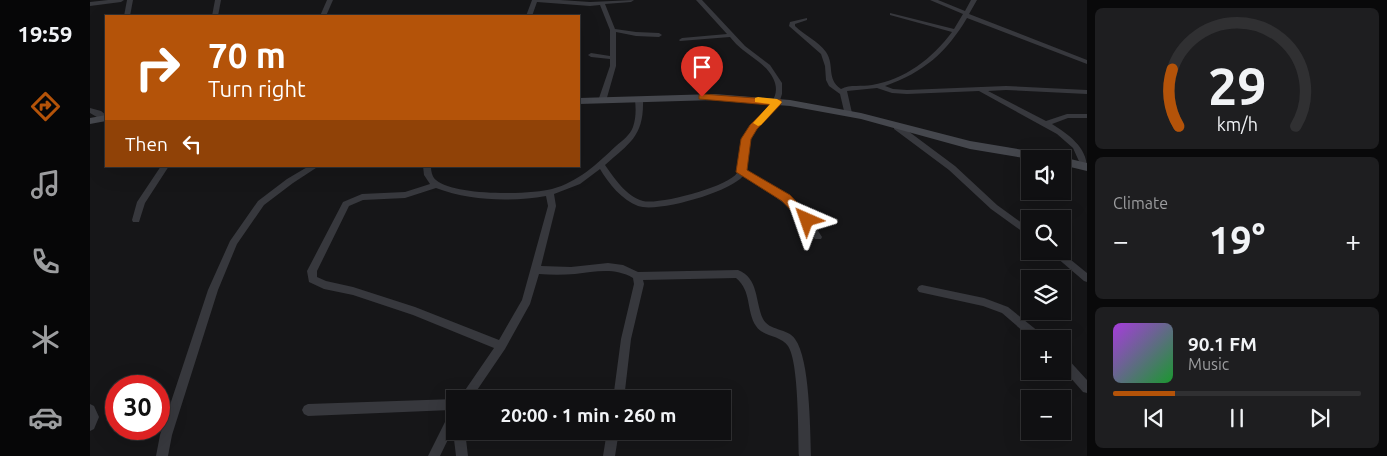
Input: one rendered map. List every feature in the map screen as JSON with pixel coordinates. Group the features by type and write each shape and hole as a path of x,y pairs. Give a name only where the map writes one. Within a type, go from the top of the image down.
{"main road":[{"path":"580,101 715,97 777,102 848,113 970,145 1021,154"},
{"path":"90,121 105,118"},
{"path":"1071,163 1086,166"}],"street":[{"path":"90,4 121,0"},
{"path":"127,15 130,0"},
{"path":"215,15 218,0"},
{"path":"322,15 330,0"},
{"path":"529,15 536,0 602,3 631,0"},
{"path":"601,165 614,182 634,200 653,206 714,189 731,182 741,172 746,139 753,127 777,102 779,85 774,73 767,65 742,46 699,0"},
{"path":"933,0 1087,62"},
{"path":"843,93 844,90 848,89 878,86 915,70 933,59 942,51 974,0"},
{"path":"602,3 613,30 613,66 602,101"},
{"path":"892,14 955,31"},
{"path":"805,19 792,23 792,26 820,50 828,65 827,78 830,85 843,93 848,113"},
{"path":"613,30 659,35"},
{"path":"682,40 732,35"},
{"path":"591,55 613,58"},
{"path":"878,86 892,91 907,92 980,88 1087,92"},
{"path":"980,88 1058,130 1070,140 1082,155 1086,166"},
{"path":"427,167 430,180 436,185 462,192 488,196 550,192 570,185 595,172 636,132 640,116 639,100"},
{"path":"90,110 105,117"},
{"path":"1046,124 1067,116 1087,116"},
{"path":"897,126 952,168 994,207 1021,227"},
{"path":"136,220 141,202 164,167"},
{"path":"162,456 166,435 212,290 232,243 262,203 313,167"},
{"path":"741,172 772,189 797,207 818,237"},
{"path":"436,185 405,195 362,197 346,204 312,271 312,278 324,285 353,291 415,311 501,346"},
{"path":"470,390 501,346 527,301 552,206 550,192"},
{"path":"1064,260 1087,278"},
{"path":"536,270 556,271 615,265 629,270 637,276 738,274 746,279 751,287 760,324 764,328 786,337 794,346 802,393 805,456"},
{"path":"619,390 626,339 639,284 637,276"},
{"path":"922,289 984,302 1005,310 1029,330"},
{"path":"1071,370 1087,388"},
{"path":"308,410 446,404"},
{"path":"90,410 93,417 90,425"},
{"path":"434,456 446,431"},
{"path":"461,440 462,456"},
{"path":"609,456 612,440"}],"slow traffic":[{"path":"758,100 777,102 758,123"}],"route":[{"path":"702,97 777,102 749,132 746,139 743,169 741,172 786,198 797,207 807,220"}]}
